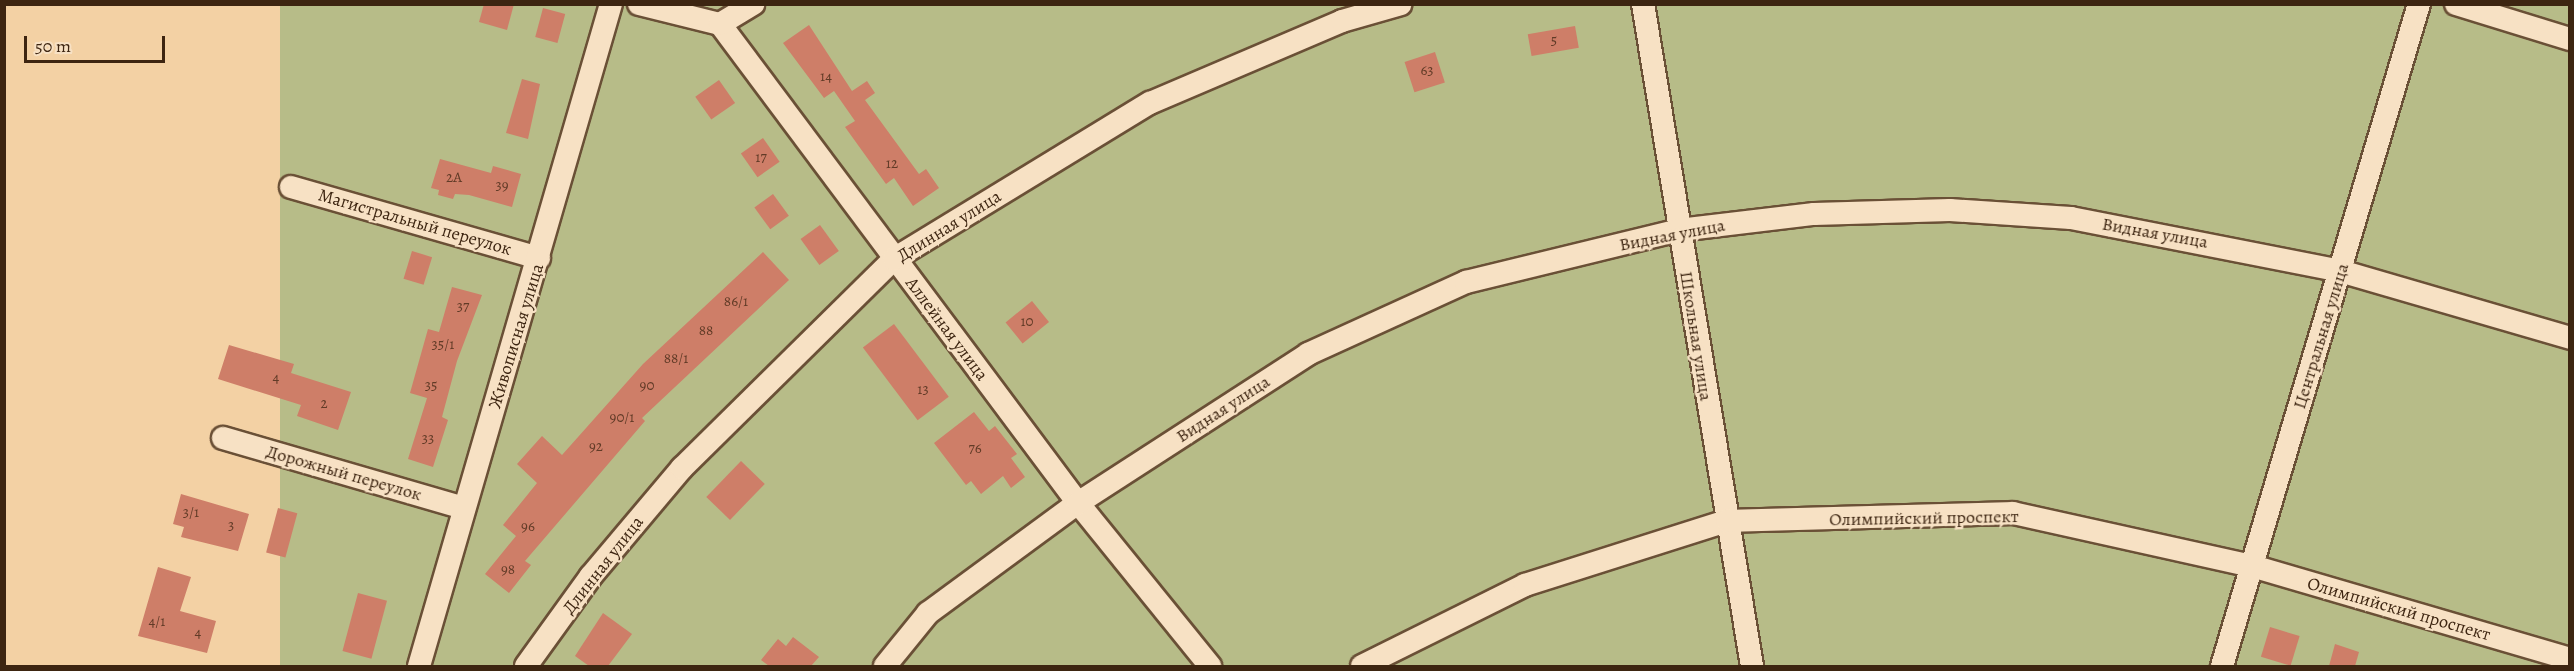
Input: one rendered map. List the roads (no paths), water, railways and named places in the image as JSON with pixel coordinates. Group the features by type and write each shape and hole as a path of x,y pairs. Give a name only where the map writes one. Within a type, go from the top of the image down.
{"street":[{"name":"Живописная улица","path":"419,666 611,4"},
{"path":"639,4 720,24 753,4"},
{"name":"Длинная улица","path":"526,666 591,576 682,468 894,259 1150,103 1342,21 1401,4"},
{"name":"Школьная улица","path":"1644,4 1679,230 1752,666"},
{"name":"Центральная улица","path":"2222,666 2419,4"},
{"path":"2456,4 2570,39"},
{"name":"Аллейная улица","path":"720,24 1078,503 1210,666"},
{"name":"Магистральный переулок","path":"291,187 539,258"},
{"name":"Видная улица","path":"885,666 928,613 1078,503 1329,345 1466,282 1679,230 1814,214 1950,210 2071,218 2340,271 2570,338"},
{"name":"Дорожный переулок","path":"223,438 464,508"},
{"name":"Олимпийский проспект","path":"1362,666 1525,585 1727,521 2013,513 2252,566 2570,659"}]}
